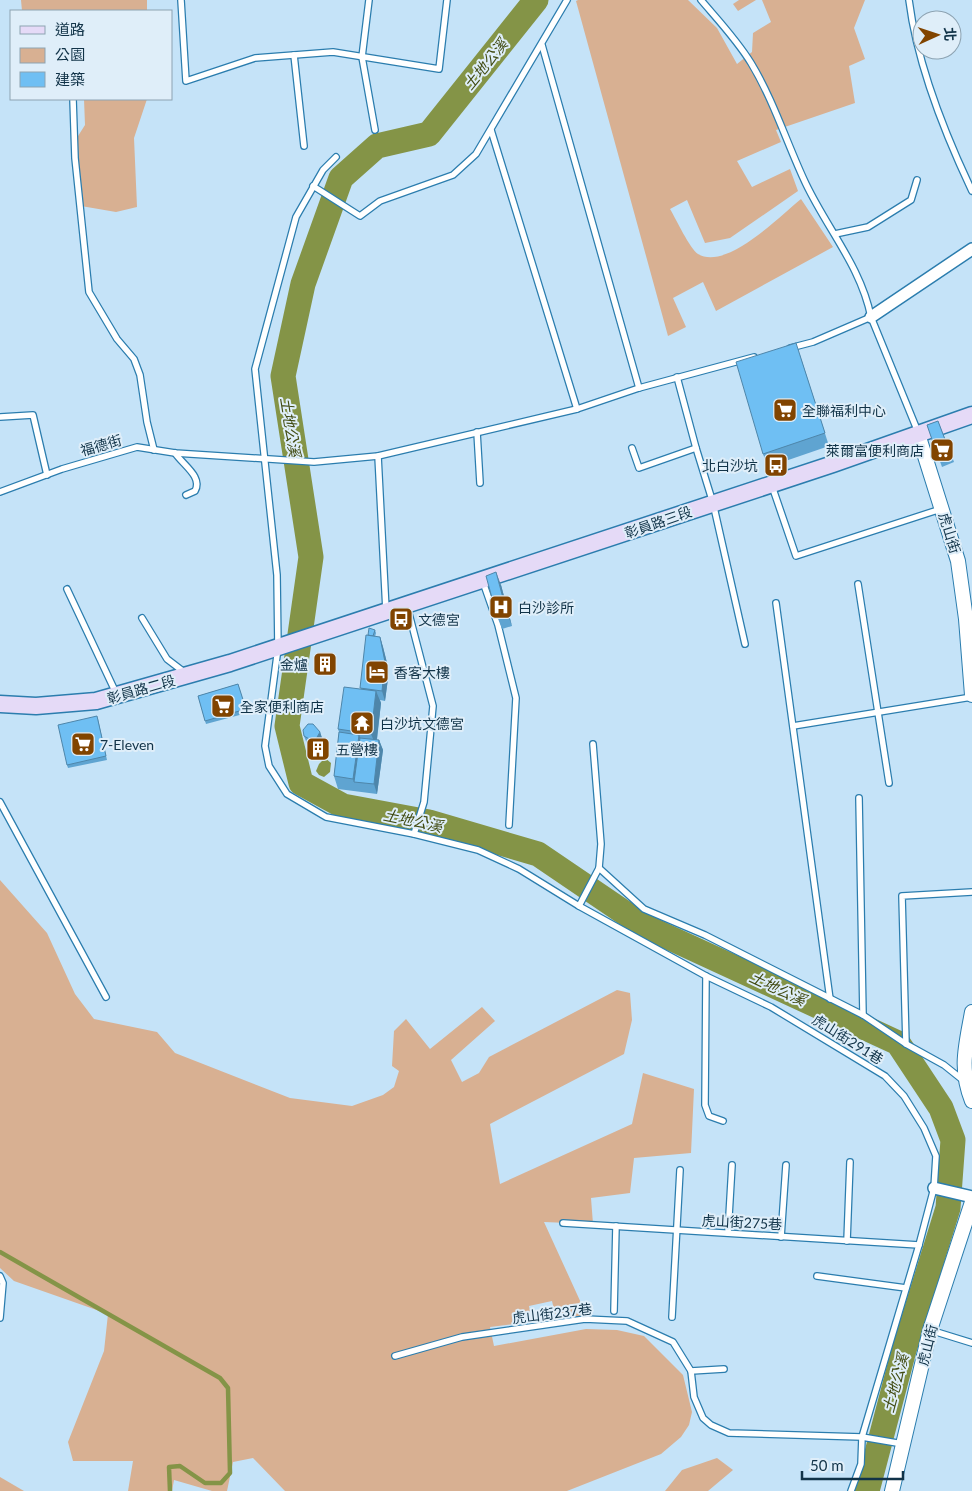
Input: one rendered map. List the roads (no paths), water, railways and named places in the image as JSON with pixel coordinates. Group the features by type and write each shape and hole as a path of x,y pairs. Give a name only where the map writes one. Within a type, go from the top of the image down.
{"main road":[{"name":"彰員路三段","path":"344,626 772,484 972,415"},
{"name":"彰員路二段","path":"0,704 36,706 96,701 284,646 344,626"}],"street":[{"path":"871,317 972,249"},
{"name":"虎山街","path":"918,434 958,561 969,618 972,696"},
{"path":"972,1012 966,1049 968,1081 972,1101"},
{"path":"934,1188 972,1197"},
{"name":"虎山街","path":"892,1491 930,1330 972,1202"}],"lane":[{"path":"181,0 186,81 255,58 334,52 439,69 447,0"},
{"path":"369,0 362,57 375,130"},
{"path":"312,186 360,216 380,201 453,174 476,154 567,0"},
{"path":"701,0 750,62 772,102 807,186 858,274 868,300 871,317 918,434"},
{"path":"909,0 913,32 936,102 951,146 972,191"},
{"path":"542,44 639,388"},
{"path":"294,55 304,146"},
{"path":"73,100 75,158 89,292 117,339 134,359 140,375 147,422 154,450"},
{"path":"491,130 577,409"},
{"name":"虎山街291巷","path":"336,157 323,170 312,186 296,217 254,369 284,646 265,746 270,766 287,794 326,817 414,834 478,850 519,869 579,906 706,976 771,1006 885,1076 904,1096 924,1128 936,1156 934,1188 862,1437 861,1464 851,1491"},
{"path":"835,234 868,227 911,200 917,180"},
{"path":"779,351 814,342 871,317"},
{"name":"福德街","path":"0,492 46,475 137,447 175,453 314,462 378,456 577,409 639,388 761,355"},
{"path":"677,377 713,503 745,644"},
{"path":"0,417 34,415 46,475"},
{"path":"477,432 480,483"},
{"path":"632,448 639,468 696,448"},
{"path":"175,453 181,463 197,478 198,486 195,491 186,495"},
{"path":"378,456 386,612"},
{"path":"772,484 796,556 942,508"},
{"path":"482,580 498,625 516,698 509,825"},
{"path":"858,584 889,783"},
{"path":"67,589 117,695"},
{"path":"776,603 830,999"},
{"path":"406,604 433,706 424,802 414,834"},
{"path":"142,618 167,659 187,675"},
{"path":"793,726 972,696"},
{"path":"579,906 595,877 601,844 594,744"},
{"path":"859,798 863,1015"},
{"path":"0,802 106,997"},
{"path":"598,868 644,909 705,935 863,1015 906,1044 968,1081"},
{"path":"906,1044 902,896 972,892"},
{"path":"706,976 705,1105 709,1116 723,1121"},
{"path":"847,1240 850,1162"},
{"path":"728,1234 732,1165"},
{"path":"781,1236 786,1165"},
{"path":"672,1316 680,1170"},
{"name":"虎山街275巷","path":"562,1224 919,1245"},
{"path":"614,1311 616,1226"},
{"path":"0,1276 3,1283 0,1318"},
{"path":"817,1276 906,1288"},
{"name":"虎山街237巷","path":"395,1356 462,1338 585,1320 627,1320 673,1342 691,1371 694,1397 703,1418 711,1426 729,1433 862,1437 903,1444"},
{"path":"930,1330 972,1343"},
{"path":"691,1371 724,1369"}],"waterway":[{"name":"土地公溪","path":"536,0 429,134 377,146 341,178 303,284 283,376 311,557 287,726 301,783 343,806 429,822 538,854 644,926 898,1043 941,1108 953,1140 948,1208 904,1350 867,1491"},
{"path":"0,1252 220,1378 228,1388 230,1473 221,1483 205,1483 180,1466 169,1467 170,1491"}],"place":[{"name":"全聯福利中心","path":"785,410"},
{"name":"萊爾富便利商店","path":"942,450"},
{"name":"北白沙坑","path":"776,465"},
{"name":"白沙診所","path":"501,607"},
{"name":"文德宮","path":"401,619"},
{"name":"金爐","path":"325,664"},
{"name":"香客大樓","path":"377,672"},
{"name":"全家便利商店","path":"223,706"},
{"name":"白沙坑文德宮","path":"362,723"},
{"name":"7-Eleven","path":"83,744"},
{"name":"五營樓","path":"318,749"}]}
